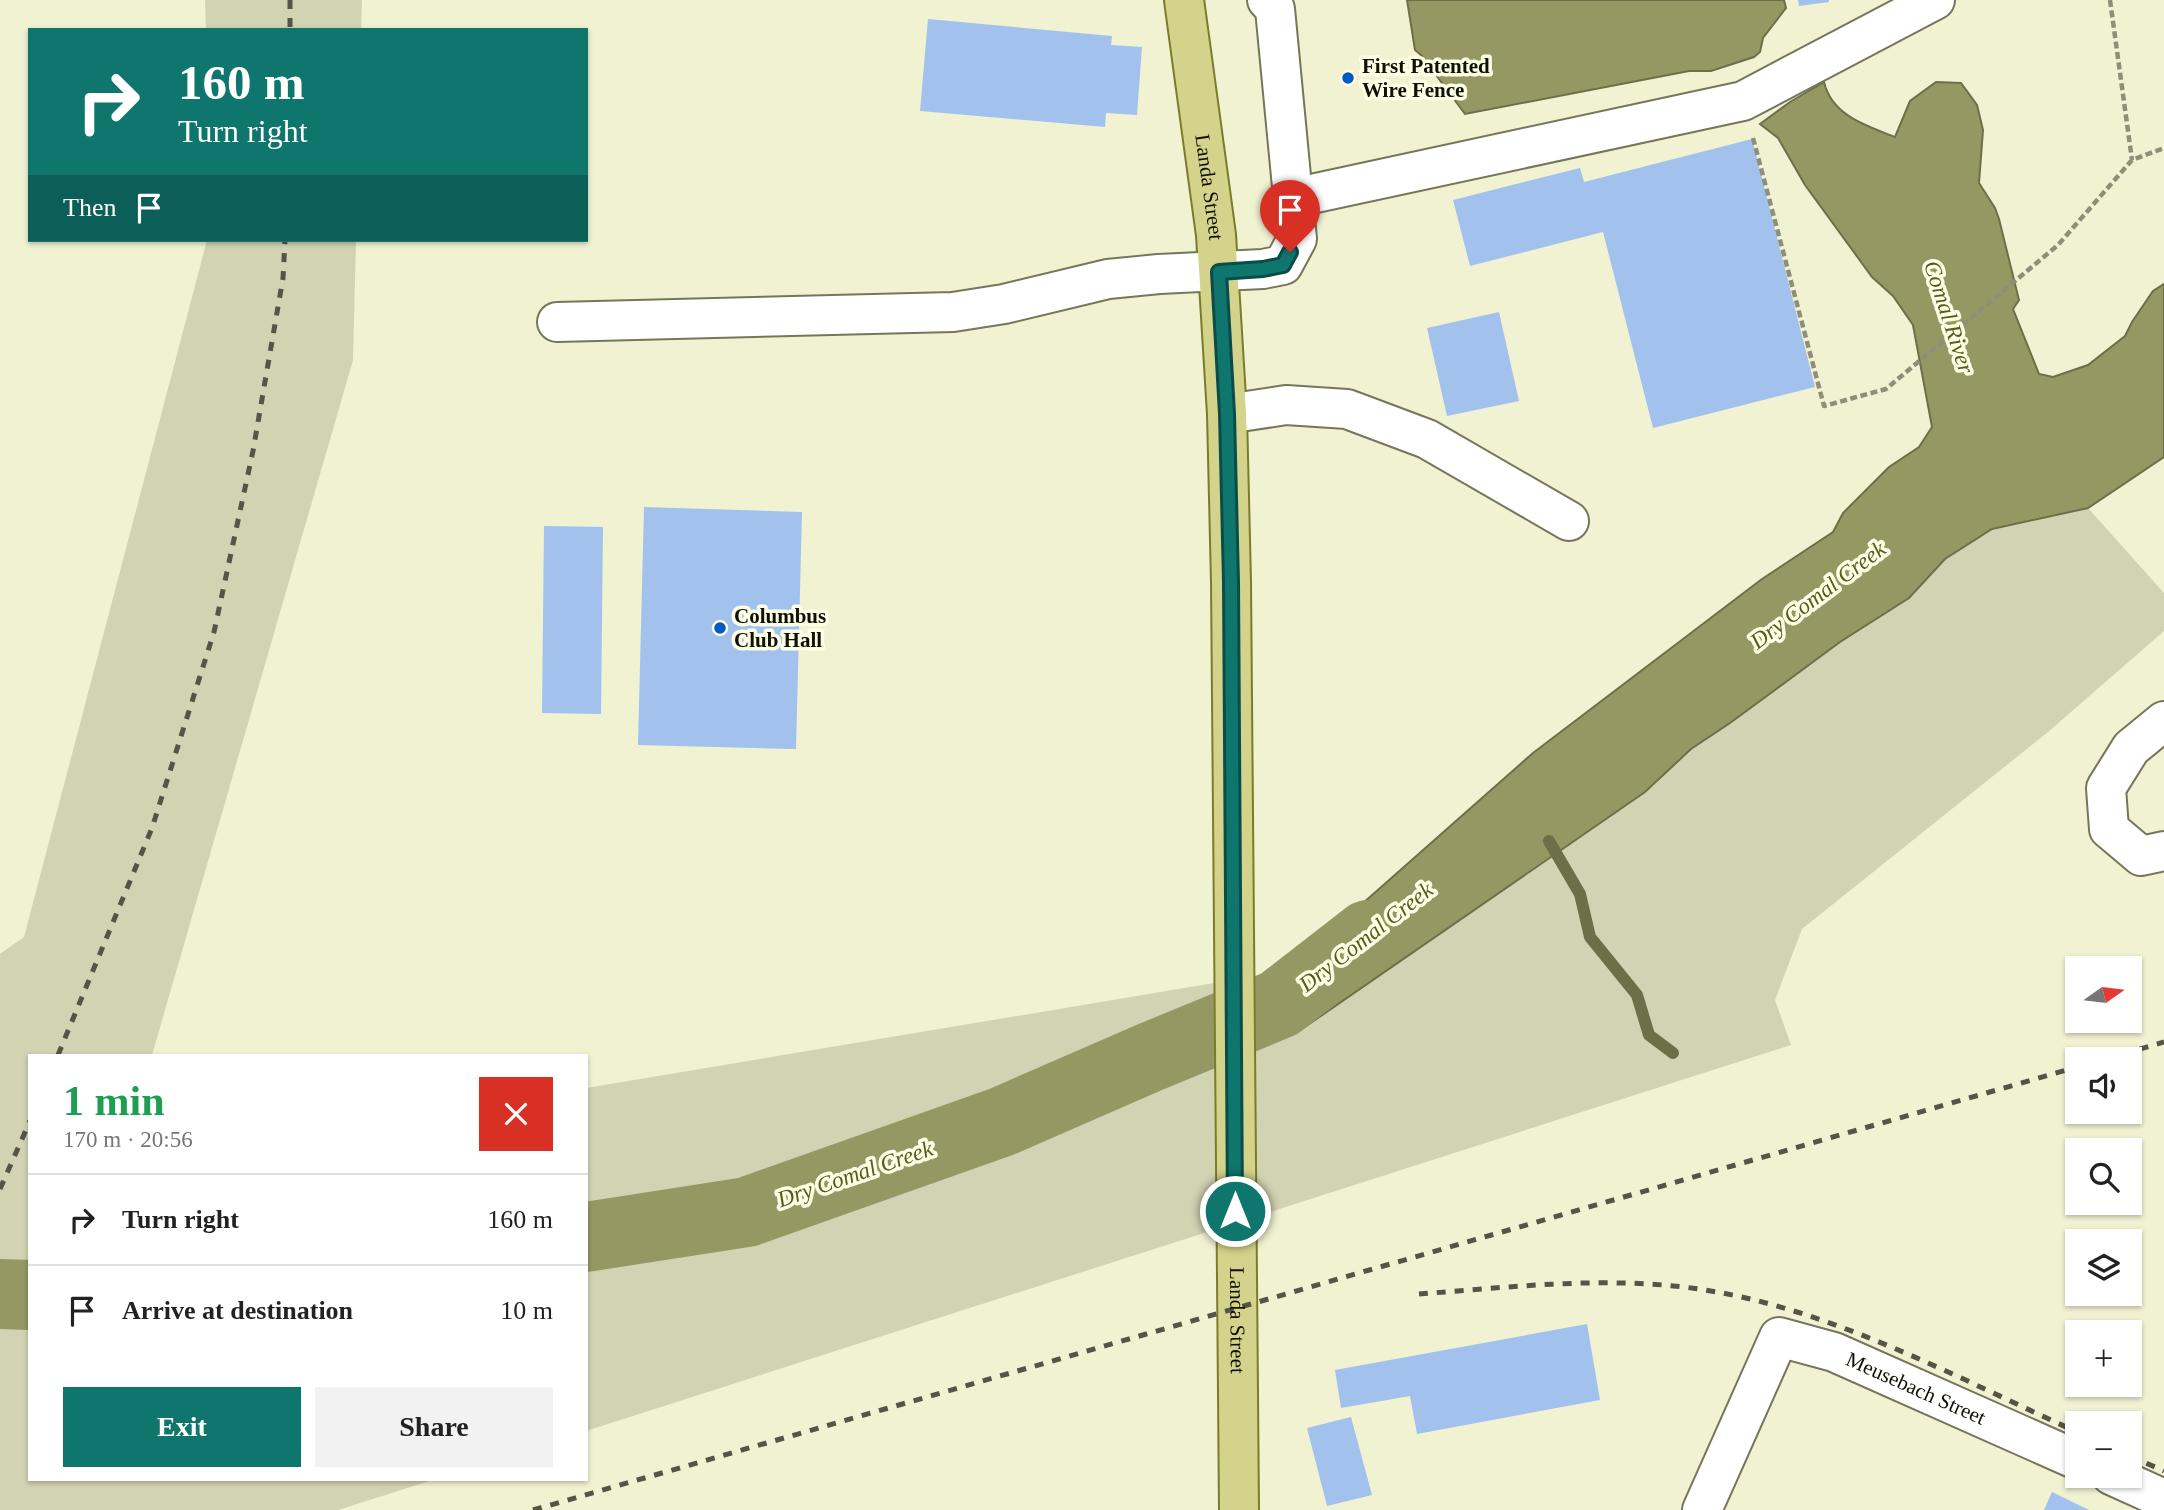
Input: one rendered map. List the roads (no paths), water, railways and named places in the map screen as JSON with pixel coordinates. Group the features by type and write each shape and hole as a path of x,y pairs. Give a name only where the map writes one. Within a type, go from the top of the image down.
{"main road":[{"name":"Landa Street","path":"1185,0 1216,235 1227,414 1231,582 1239,1510"}],"street":[{"path":"557,322 953,312 1004,304 1108,279 1263,269 1283,265 1297,239 1275,9 1267,0"},
{"path":"1317,193 1743,101 1935,0"},
{"path":"1227,414 1286,405 1347,409 1427,439 1569,521"},
{"path":"2164,721 2131,748 2106,788 2109,829 2141,856 2164,850"},
{"name":"Meusebach Street","path":"1702,1510 1779,1337 1834,1352 2065,1455"},
{"path":"2140,1488 2164,1499"}],"water":[{"path":"1407,0 1784,0 1786,8 1763,38 1760,52 1754,57 1711,71 1689,71 1465,114 1415,50"},
{"name":"Comal River","path":"1824,82 1835,103 1852,118 1895,137 1910,101 1936,82 1961,83 1977,105 1983,130 1979,183 1999,219 2019,300 2013,309 2039,374 2053,377 2088,365 2125,336 2153,291 2164,284 2164,457 2088,508 1992,529 1945,559 1909,598 1840,642 1691,749 1645,792 1302,1029 1286,971 1533,753 1762,579 1833,532 1843,513 1889,467 1919,447 1932,427 1913,325 1893,296 1872,277 1805,185 1778,138 1760,124"}],"waterway":[{"path":"1549,841 1580,894 1590,937 1637,995 1649,1035 1673,1053"},
{"name":"Dry Comal Creek","path":"588,1237 747,1212 1001,1122 1279,1004 1368,935"},
{"name":"Dry Comal Creek","path":"0,1294 28,1295"}],"railway":[{"path":"290,0 290,28"},
{"path":"58,1054 152,828 214,632 253,451 283,278 285,242"},
{"path":"2142,1048 2164,1042"},
{"path":"533,1510 2065,1070"},
{"path":"0,1189 28,1126"},
{"path":"1419,1294 1598,1283 1634,1283 1705,1290 1801,1313 1848,1330 1942,1369 2065,1426"},
{"path":"2142,1461 2164,1471"}],"place":[{"name":"First Patented Wire Fence","path":"1348,78"},
{"name":"Columbus Club Hall","path":"720,628"}]}
